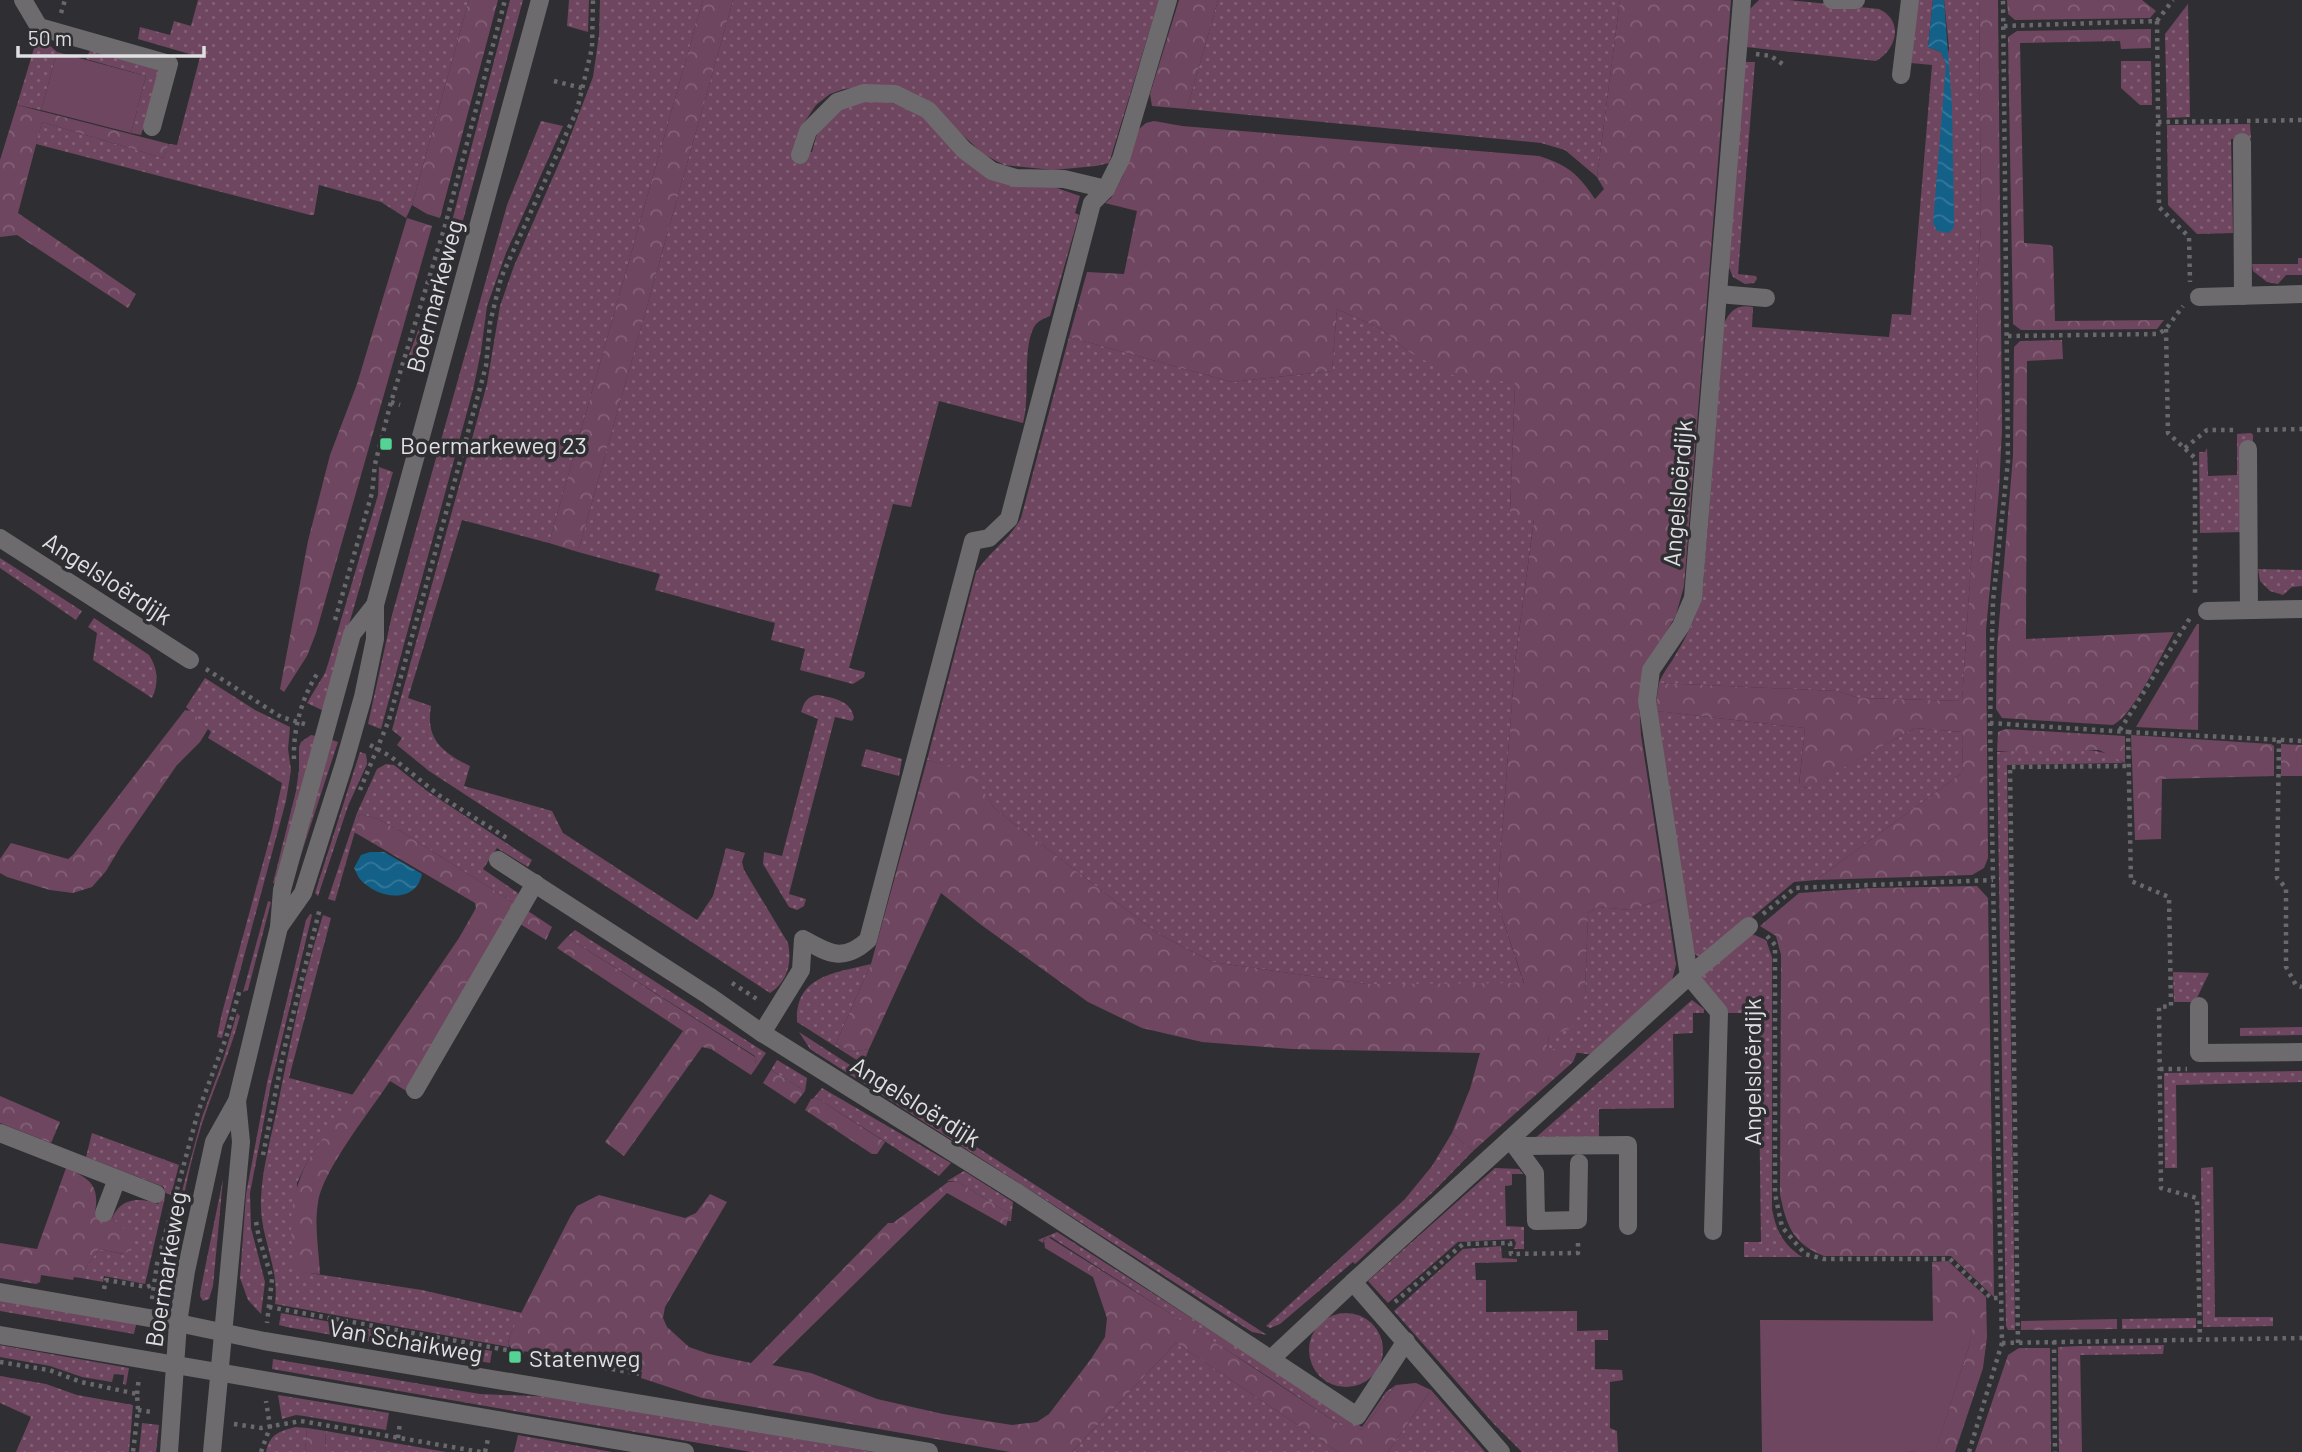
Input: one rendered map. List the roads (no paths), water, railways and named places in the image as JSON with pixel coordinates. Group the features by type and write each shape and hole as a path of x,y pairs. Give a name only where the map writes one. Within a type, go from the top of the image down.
{"street":[{"path":"23,0 39,27 169,64 152,127"},
{"name":"Boermarkeweg","path":"279,927 303,893 348,751 375,639 374,605 540,0"},
{"path":"762,1033 801,970 803,939 832,955 856,951 867,940 973,541 989,538 1009,519 1091,203 1106,189 1121,159 1168,0"},
{"name":"Angelsloërdijk","path":"1689,976 1647,701 1651,670 1681,626 1693,598 1742,0"},
{"path":"1832,0 1856,0"},
{"path":"1902,75 1910,0"},
{"path":"800,155 808,131 837,102 864,93 895,94 928,110 964,150 992,171 1016,178 1064,179 1106,189"},
{"path":"2242,142 2243,296"},
{"path":"2194,291 2243,296 2302,294"},
{"path":"1718,294 1766,298"},
{"path":"2248,449 2249,610"},
{"name":"Angelsloërdijk","path":"0,538 190,660"},
{"name":"Boermarkeweg","path":"169,1452 178,1323 186,1271 214,1142 237,1101 279,927 282,890 352,634 374,605"},
{"path":"2201,611 2302,609"},
{"name":"Angelsloërdijk","path":"498,860 762,1033 1018,1193 1357,1416 1406,1341"},
{"path":"415,1090 535,883"},
{"path":"1271,1359 1353,1282 1513,1143 1689,976 1749,926"},
{"path":"1689,976 1719,1012 1713,1231"},
{"path":"2199,1006 2199,1053 2302,1052"},
{"name":"Boermarkeweg","path":"212,1452 241,1142 237,1101"},
{"path":"0,1133 156,1194"},
{"path":"1513,1143 1535,1173 1536,1221 1578,1220 1579,1163"},
{"path":"1513,1143 1628,1144 1628,1226"},
{"path":"104,1213 117,1178"},
{"path":"1353,1282 1501,1452"},
{"name":"Van Schaikweg","path":"0,1292 273,1342 929,1452"},
{"path":"0,1335 685,1452"}],"water":[{"path":"1933,0 1944,0 1952,105 1954,227 1949,233 1937,231 1933,223 1946,64 1941,52 1928,47"},
{"path":"384,852 422,874 418,884 403,895 394,896 366,885 354,868 361,855"}],"place":[{"name":"Boermarkeweg 23","path":"386,444"},
{"name":"Statenweg","path":"515,1357"}]}
